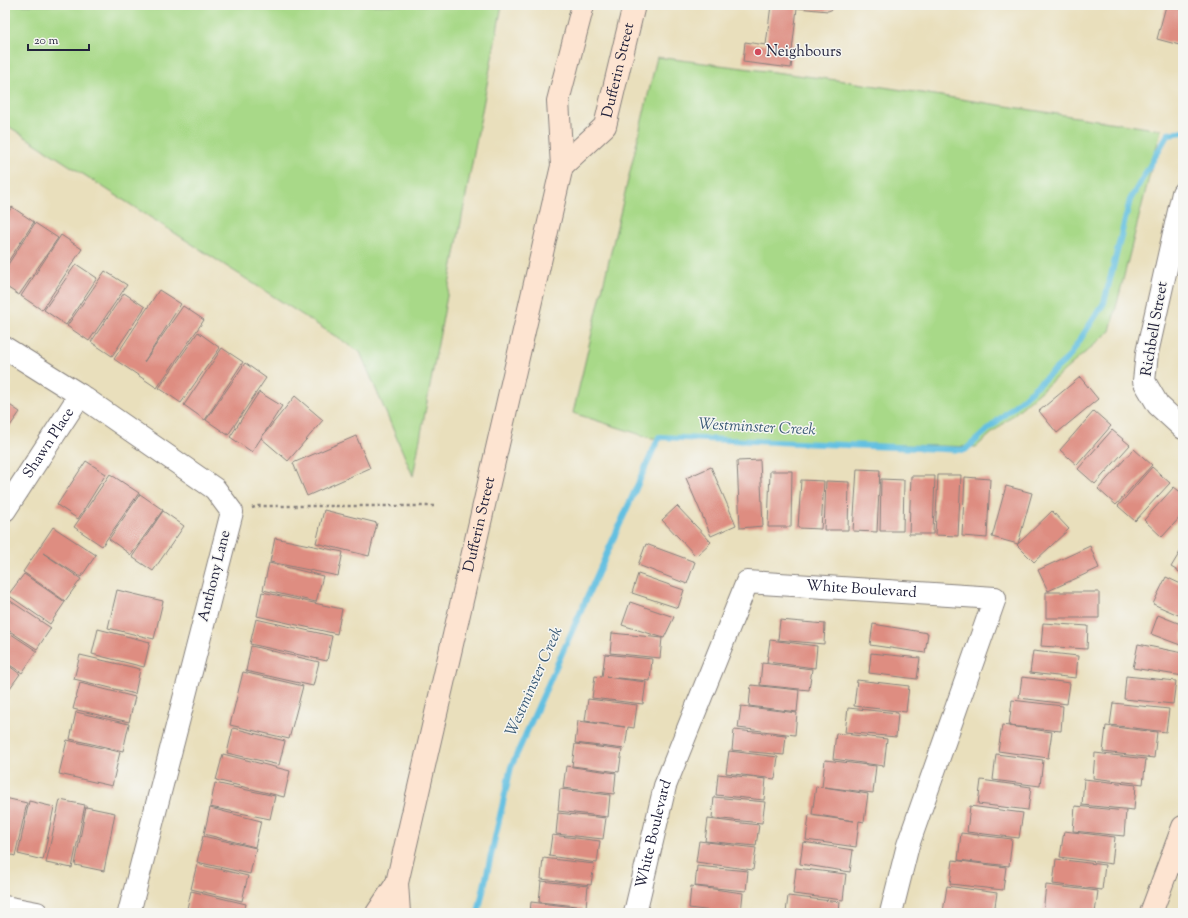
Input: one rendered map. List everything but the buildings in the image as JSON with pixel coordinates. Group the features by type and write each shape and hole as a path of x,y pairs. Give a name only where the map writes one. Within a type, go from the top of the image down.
{"main road":[{"name":"Dufferin Street","path":"399,913 397,883 562,166 558,101 583,5"},
{"name":"Dufferin Street","path":"562,166 605,126 634,5"},
{"path":"1151,913 1183,827"},
{"name":"Dufferin Street","path":"377,913 397,883"}],"street":[{"name":"Richbell Street","path":"1183,194 1147,353 1144,381 1158,405 1183,428"},
{"name":"Anthony Lane","path":"5,348 80,395 215,489 232,512 129,913"},
{"name":"Shawn Place","path":"5,510 80,395"},
{"name":"White Boulevard","path":"635,913 665,786 747,582 994,598 908,845 891,913"},
{"path":"5,907 37,913"}],"path":[{"path":"232,512 258,506 434,506"}],"green space":[{"path":"5,5 502,5 413,476 360,352 5,124"},
{"path":"657,57 844,81 1161,130 1110,331 976,447 651,438 573,413"}],"waterway":[{"name":"Westminster Creek","path":"478,913 511,767 659,437 965,450 1068,358 1104,303 1130,200 1168,134 1183,132"}],"place":[{"name":"Neighbours","path":"758,52"}]}
